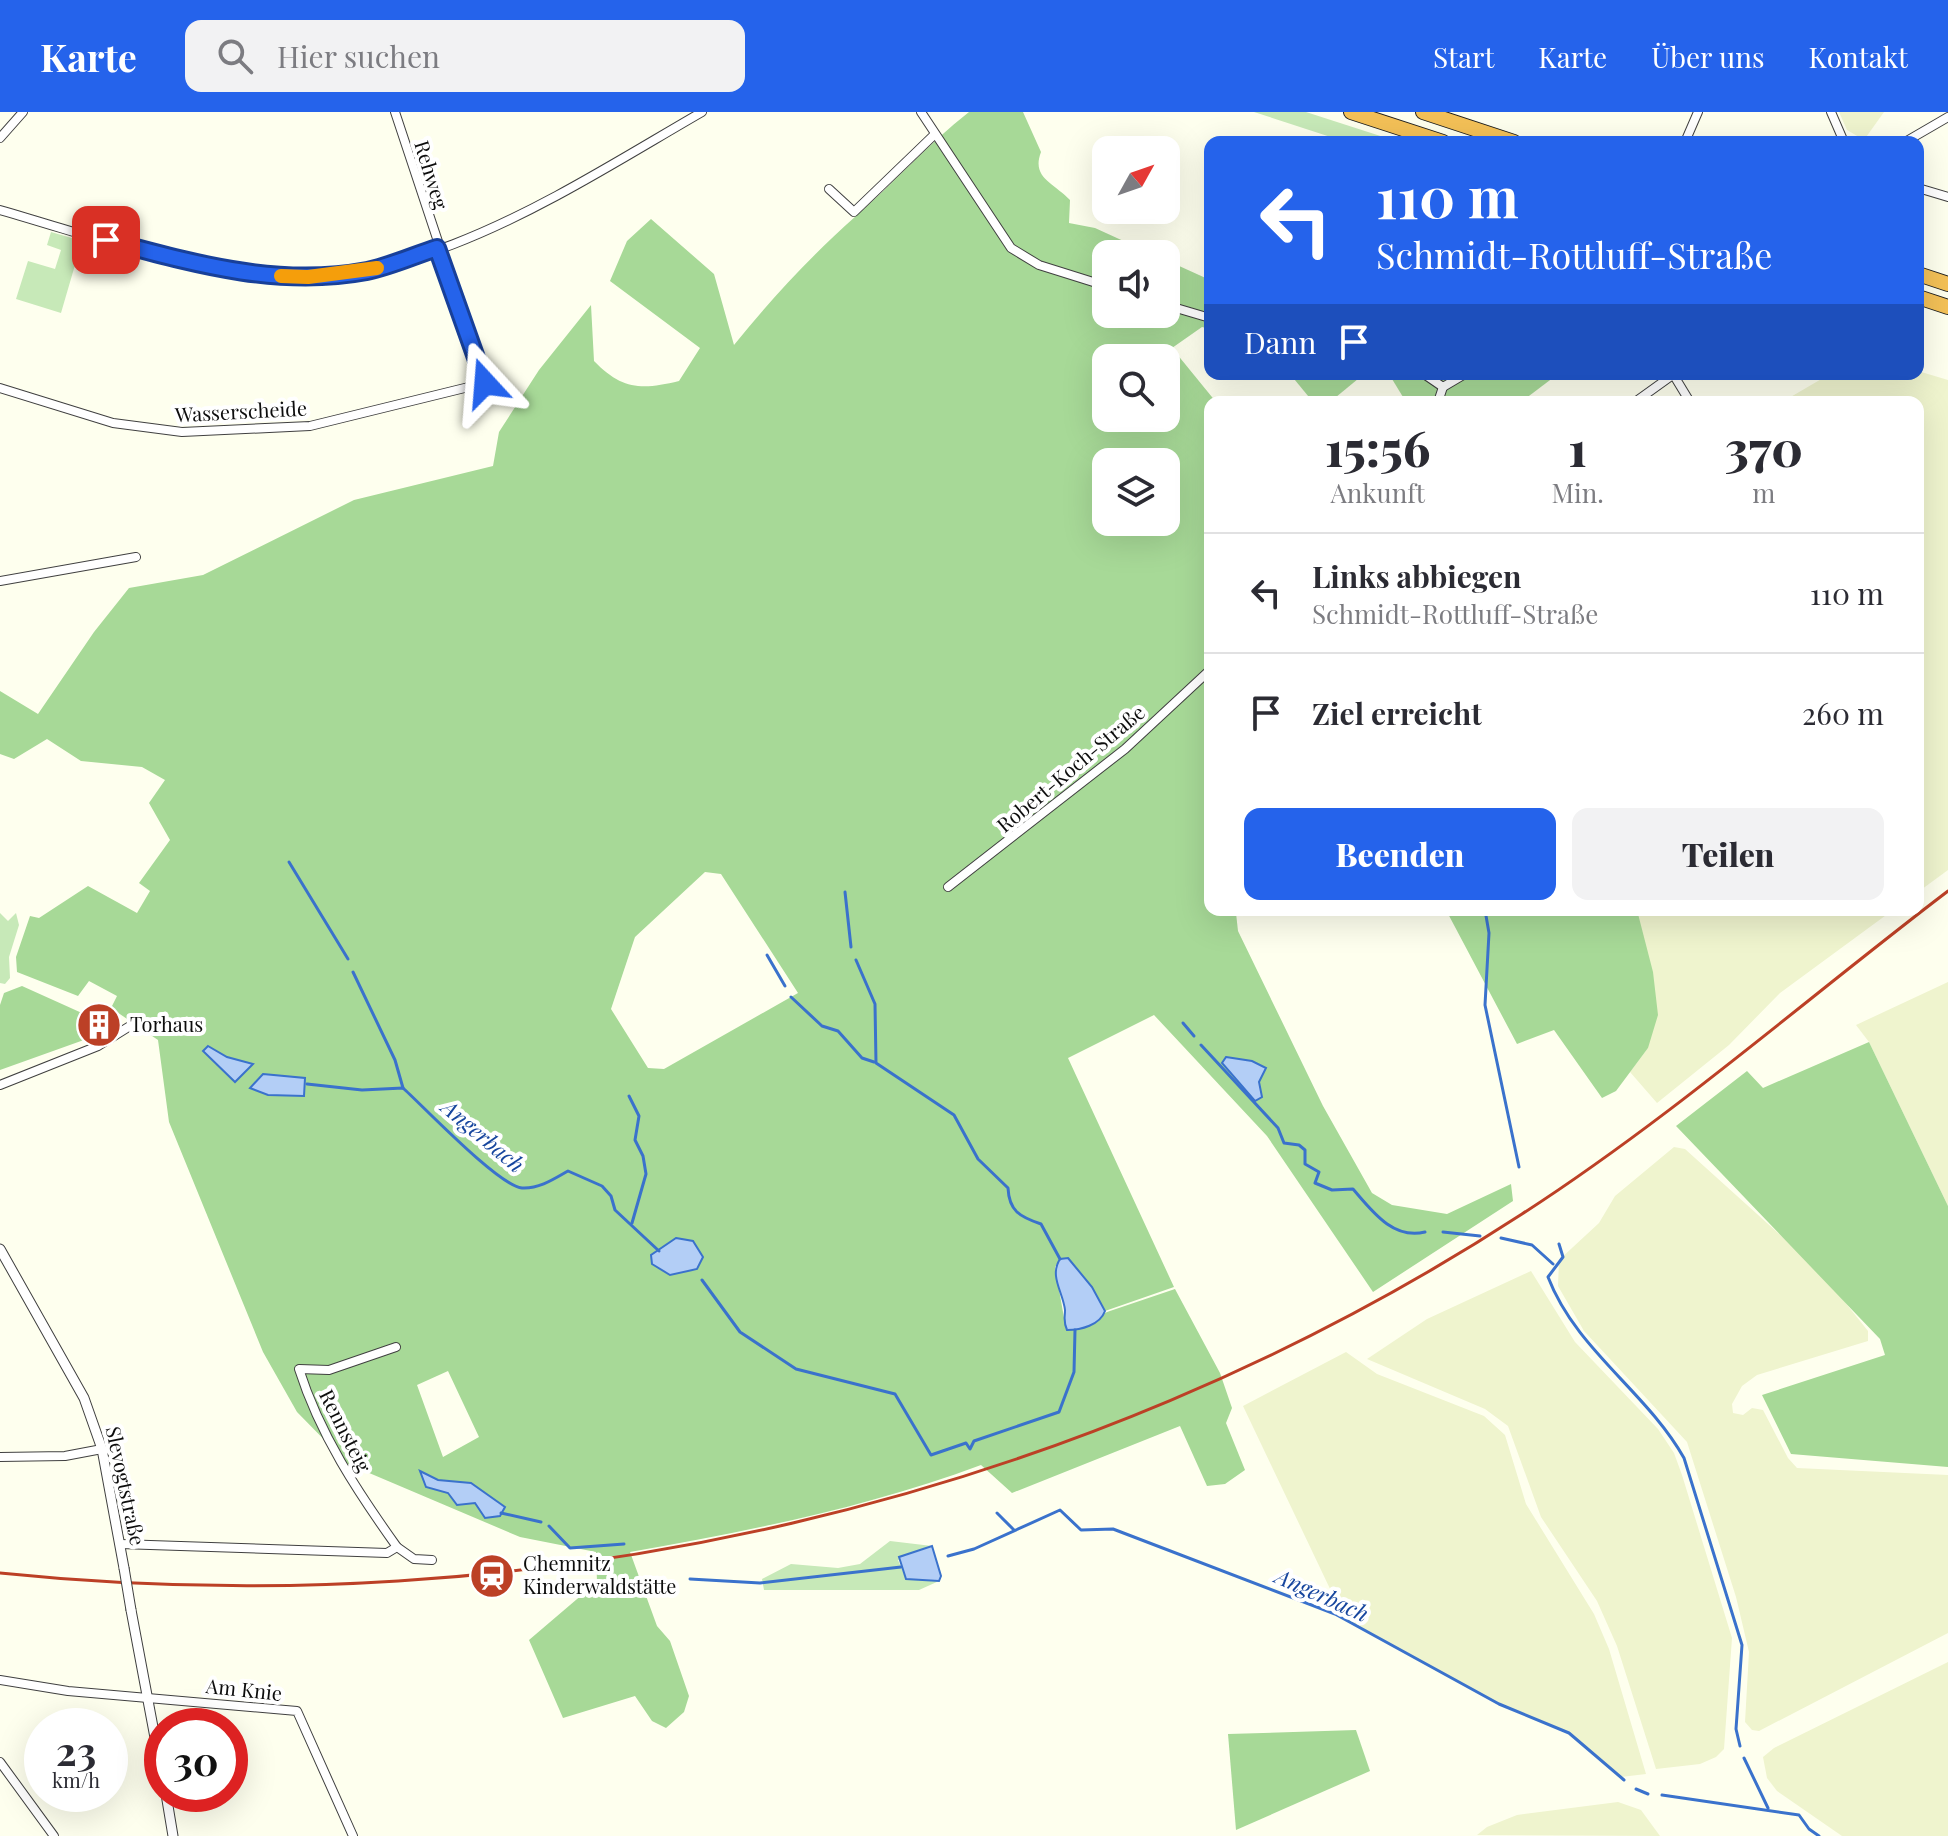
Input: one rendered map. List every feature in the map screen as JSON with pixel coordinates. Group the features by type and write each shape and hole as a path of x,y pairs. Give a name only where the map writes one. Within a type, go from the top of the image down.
{"highway":[{"path":"1351,112 1425,136"},
{"path":"1423,112 1496,136"},
{"path":"1924,276 1948,284"},
{"path":"1924,299 1948,307"}],"street":[{"path":"0,138 23,112"},
{"name":"Rehweg","path":"395,112 437,248 485,383"},
{"path":"0,210 236,273 308,277 368,271 504,222 702,112"},
{"path":"921,112 1011,248 1039,265 1092,282"},
{"path":"1688,136 1698,112"},
{"path":"1831,112 1841,136"},
{"path":"1915,136 1948,117"},
{"path":"829,189 854,212 934,135"},
{"path":"1924,190 1948,197"},
{"path":"1180,309 1204,316"},
{"path":"1433,380 1443,387"},
{"path":"1440,396 1443,387 1455,380"},
{"path":"1643,396 1665,380"},
{"name":"Wasserscheide","path":"0,388 113,423 182,432 310,426 485,383"},
{"path":"0,581 136,557"},
{"name":"Robert-Koch-Straße","path":"948,887 1069,795 1204,675"},
{"path":"0,1085 98,1046 130,1026"},
{"name":"Slevogtstraße","path":"0,1249 84,1398 102,1449 149,1708"},
{"name":"Rennsteig","path":"396,1347 329,1370 299,1369 313,1412 340,1462 397,1547"},
{"path":"0,1457 65,1456 102,1449"},
{"path":"120,1544 387,1553 397,1547 414,1559 432,1560"},
{"path":"0,1680 68,1691 147,1696"},
{"name":"Am Knie","path":"147,1696 297,1711 353,1836"},
{"path":"0,1762 54,1836"},
{"path":"169,1812 173,1836"}],"green space":[{"path":"969,112 1023,112 1041,152 1039,168 1042,174 1070,200 1069,223 1095,228 1121,240 1092,240 1092,328 1180,328 1180,266 1204,277 1204,328 1178,344 1092,344 1092,432 1180,432 1180,358 1211,396 1204,396 1204,916 1236,916 1238,931 1323,1106 1372,1193 1392,1205 1447,1214 1511,1184 1513,1201 1373,1292 1267,1136 1154,1015 1068,1058 1174,1287 1105,1311 1092,1287 1068,1258 1060,1259 1055,1267 1066,1329 1075,1330 1107,1312 1175,1289 1220,1373 1232,1408 1226,1423 1245,1470 1225,1484 1207,1486 1180,1426 1012,1493 981,1465 896,1493 808,1516 630,1552 657,1626 670,1641 689,1696 684,1712 666,1728 652,1721 635,1696 563,1718 529,1640 597,1582 596,1552 520,1537 348,1464 297,1412 263,1352 169,1122 158,1040 111,1008 117,996 89,981 78,996 17,972 16,957 30,916 39,918 88,886 137,913 150,891 139,883 170,840 149,803 165,780 142,767 81,761 47,739 14,759 0,754 0,691 38,714 94,632 129,588 203,575 354,500 493,466 499,432 539,370 591,305 594,361 604,371 633,385 654,386 679,381 700,348 610,281 627,241 651,219 714,274 734,345 807,262","holes":["705,872 721,874 798,993 664,1069 648,1068 611,1009 635,937","448,1371 479,1437 443,1457 417,1385","420,1472 438,1480 471,1483 505,1507 470,1501 448,1493"]},
{"path":"1254,112 1306,112 1380,136 1328,136"},
{"path":"1839,112 1884,112 1867,136 1857,136 1847,130"},
{"path":"51,232 82,241 61,313 16,299 28,261 55,269 61,250 47,245"},
{"path":"1924,373 1948,380 1948,870 1924,888 1924,396 1792,396 1820,380 1924,380"},
{"path":"1295,380 1357,380 1337,396 1308,396"},
{"path":"1393,380 1550,380 1529,396 1402,396"},
{"path":"0,913 8,921 16,913 19,925 9,957 10,978 5,984 0,983"},
{"path":"1449,916 1639,916 1653,972 1658,1015 1648,1048 1616,1091 1602,1098 1554,1030 1517,1044"},
{"path":"1637,916 1885,916 1780,993 1729,1045 1657,1103 1630,1072 1648,1048"},
{"path":"1948,982 1948,1206 1869,1042 1856,1025"},
{"path":"22,986 93,1018 89,1032 95,1036 0,1070 0,1005 4,993"},
{"path":"1869,1042 1948,1206 1948,1467 1791,1454 1762,1395 1885,1355 1880,1339 1676,1126 1747,1071 1763,1088"},
{"path":"1674,1147 1685,1149 1820,1271 1868,1331 1868,1341 1757,1375 1742,1386 1732,1404 1733,1413 1743,1415 1752,1408 1763,1410 1788,1458 1797,1468 1948,1475 1948,1633 1759,1731 1752,1730 1745,1722 1749,1652 1736,1597 1687,1442 1584,1331 1558,1286 1559,1260 1599,1223 1615,1196"},
{"path":"1531,1271 1575,1342 1658,1429 1674,1453 1682,1475 1732,1638 1724,1749 1716,1757 1700,1764 1656,1769 1617,1646 1597,1601 1541,1517 1508,1426 1485,1409 1367,1359 1427,1319"},
{"path":"1346,1352 1377,1374 1484,1416 1505,1435 1526,1504 1594,1614 1609,1649 1646,1774 1621,1777 1569,1733 1499,1704 1335,1614 1332,1593 1243,1406"},
{"path":"890,1541 932,1546 898,1560 906,1579 939,1581 919,1590 764,1590 762,1579 791,1564 838,1568 860,1564"},
{"path":"1948,1662 1948,1836 1842,1836 1777,1791 1767,1778 1763,1757 1774,1748"},
{"path":"1356,1730 1370,1771 1236,1830 1228,1734"},
{"path":"1618,1802 1641,1810 1660,1836 1477,1835 1487,1827 1517,1815"}],"water":[{"path":"208,1046 227,1057 253,1064 235,1082 203,1051"},
{"path":"1226,1057 1252,1061 1266,1068 1259,1082 1262,1097 1255,1101 1222,1063"},
{"path":"263,1074 305,1078 304,1096 268,1095 250,1088"},
{"path":"676,1238 693,1241 703,1257 697,1269 670,1275 652,1264 651,1255"},
{"path":"1068,1258 1092,1287 1105,1311 1099,1320 1089,1326 1067,1330 1056,1272 1060,1259"},
{"path":"420,1471 438,1480 471,1483 505,1507 500,1516 485,1518 475,1503 457,1505 448,1493 426,1487"},
{"path":"932,1546 941,1576 939,1581 906,1579 899,1557"}],"waterway":[{"path":"289,862 348,959"},
{"path":"845,892 851,947"},
{"path":"1486,916 1489,933 1485,1005 1519,1167"},
{"path":"767,955 785,986"},
{"path":"856,960 875,1004 876,1063 954,1115 978,1159 1008,1188 1013,1208 1027,1219 1041,1224 1060,1259"},
{"path":"353,972 395,1060 403,1088"},
{"path":"791,997 822,1026 838,1031 862,1058 874,1062"},
{"path":"1183,1023 1194,1036"},
{"path":"1201,1045 1278,1128 1284,1143 1299,1145 1305,1150 1305,1164 1319,1172 1315,1183 1332,1190 1353,1189 1393,1228 1403,1232 1425,1232"},
{"name":"Angerbach","path":"307,1084 362,1090 403,1088 480,1160 511,1184 522,1188 534,1187 568,1171 602,1186 611,1196 615,1210 659,1251"},
{"path":"629,1096 639,1116 635,1140 643,1156 646,1174 632,1223"},
{"path":"1443,1232 1480,1236"},
{"path":"1501,1238 1532,1245 1553,1264"},
{"path":"1559,1244 1563,1257 1548,1277 1560,1303 1593,1349 1651,1412 1684,1458 1742,1645 1736,1729 1740,1746"},
{"name":"Angerbach","path":"702,1280 740,1332 796,1369 895,1394 931,1455 966,1443 970,1449 974,1441 1059,1412 1074,1372 1075,1330"},
{"name":"Angerbach","path":"948,1556 974,1549 1060,1510 1081,1530 1113,1529 1335,1614 1499,1704 1569,1733 1624,1780"},
{"path":"501,1513 541,1522"},
{"name":"Angerbach","path":"997,1513 1014,1530"},
{"path":"549,1526 570,1548 624,1544"},
{"path":"690,1579 760,1583 901,1567"},
{"path":"1744,1758 1768,1808"},
{"name":"Angerbach","path":"1636,1789 1648,1794"},
{"name":"Angerbach","path":"1662,1795 1799,1815 1809,1829 1819,1836"}],"railway":[{"path":"1924,910 1948,891"},
{"path":"0,1573 199,1585 398,1581 596,1560 792,1523 983,1470 1170,1401 1350,1315 1522,1214 1685,1098 1916,916"}],"slow traffic":[{"path":"281,276 308,277 377,268"}],"place":[{"name":"Torhaus","path":"99,1025"},
{"name":"Chemnitz Kinderwaldstätte","path":"492,1576"}],"route":[{"path":"106,240 236,273 308,277 368,271 437,248 485,383"}]}
